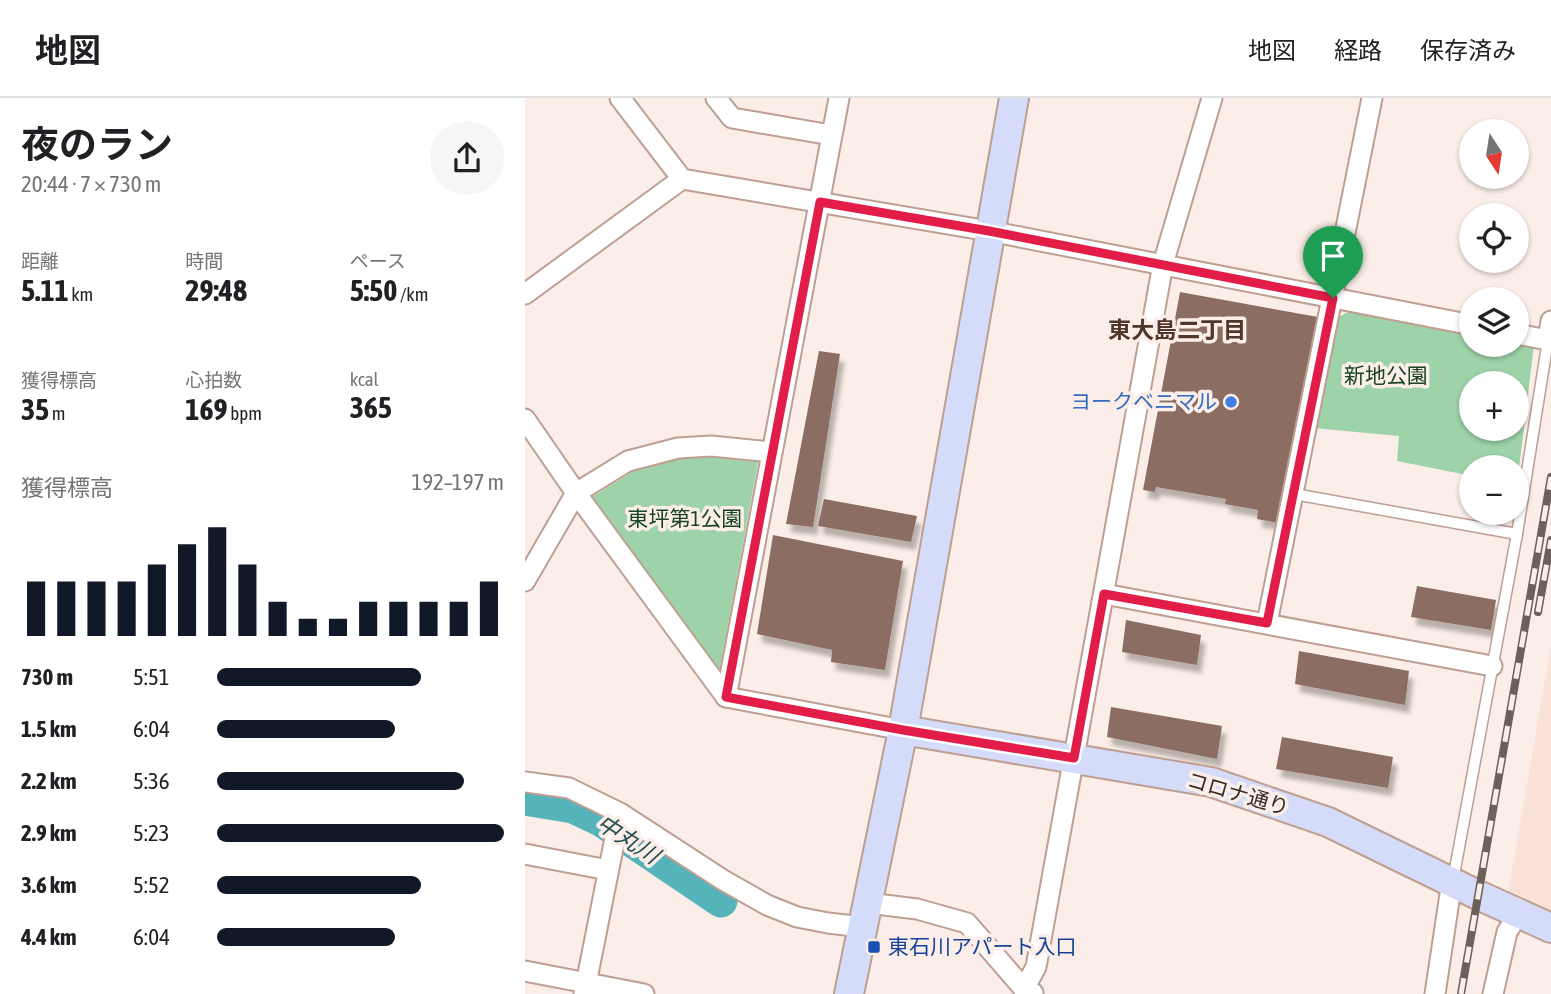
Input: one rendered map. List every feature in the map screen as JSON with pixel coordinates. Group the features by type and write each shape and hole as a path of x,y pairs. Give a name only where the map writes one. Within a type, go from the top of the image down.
{"street":[{"path":"619,98 683,179 989,231 1459,322"},
{"path":"716,98 731,118 831,135"},
{"path":"726,697 839,98"},
{"path":"849,994 903,730 1014,98"},
{"path":"1030,992 1163,264 1212,98"},
{"path":"1267,623 1372,98"},
{"path":"525,294 683,179"},
{"path":"1529,332 1549,330"},
{"path":"525,419 726,697 903,730"},
{"path":"525,581 576,493 628,461 678,448 711,446 772,452"},
{"path":"1104,594 1492,666"},
{"name":"コロナ通り","path":"903,730 1211,782 1328,822 1551,928"},
{"path":"525,782 569,788 620,813 723,880 767,905 797,917 828,923 865,915 917,909 967,923 1030,992"},
{"path":"585,988 620,813"},
{"path":"525,854 608,870"},
{"path":"1435,994 1453,881"},
{"path":"1493,994 1507,932 1519,913"},
{"path":"525,971 585,988 644,994"}],"lane":[{"path":"1453,881 1517,534 1549,330"},
{"path":"1294,494 1517,534"}],"shaded area":[{"path":"1551,646 1551,914 1508,893"}],"green space":[{"name":"新地公園","path":"1353,310 1459,330 1459,357 1529,357 1529,344 1534,345 1529,386 1529,371 1459,371 1459,441 1522,441 1521,455 1459,455 1459,473 1397,461 1399,436 1313,428 1338,317"},
{"name":"東坪第1公園","path":"700,455 759,457 719,673 592,497 642,466"}],"building":[{"name":"ヨークベニマル","path":"1180,292 1318,317 1279,523 1257,519 1258,510 1225,504 1226,499 1156,487 1155,492 1143,490"},
{"path":"819,351 840,354 813,527 786,524"},
{"path":"824,499 917,516 911,542 818,526"},
{"path":"773,535 903,561 885,670 831,662 832,650 757,634"},
{"path":"1417,586 1496,600 1491,630 1411,617"},
{"path":"1126,620 1201,635 1197,665 1122,652"},
{"path":"1299,651 1409,671 1405,705 1295,684"},
{"path":"1111,707 1222,726 1217,759 1107,737"},
{"path":"1282,737 1393,757 1388,788 1276,769"}],"waterway":[{"name":"中丸川","path":"525,799 573,807 601,820 721,901"}],"railway":[{"path":"1461,994 1551,477"},
{"path":"1538,612 1551,540"}],"place":[{"name":"ヨークベニマル","path":"1231,402"},
{"name":"東石川アパート入口","path":"874,947"}],"district":[{"name":"東大島二丁目","path":"1177,330"}],"route":[{"path":"820,202 989,231 1333,298 1267,623 1104,594 1074,758 726,697 820,202"}]}
